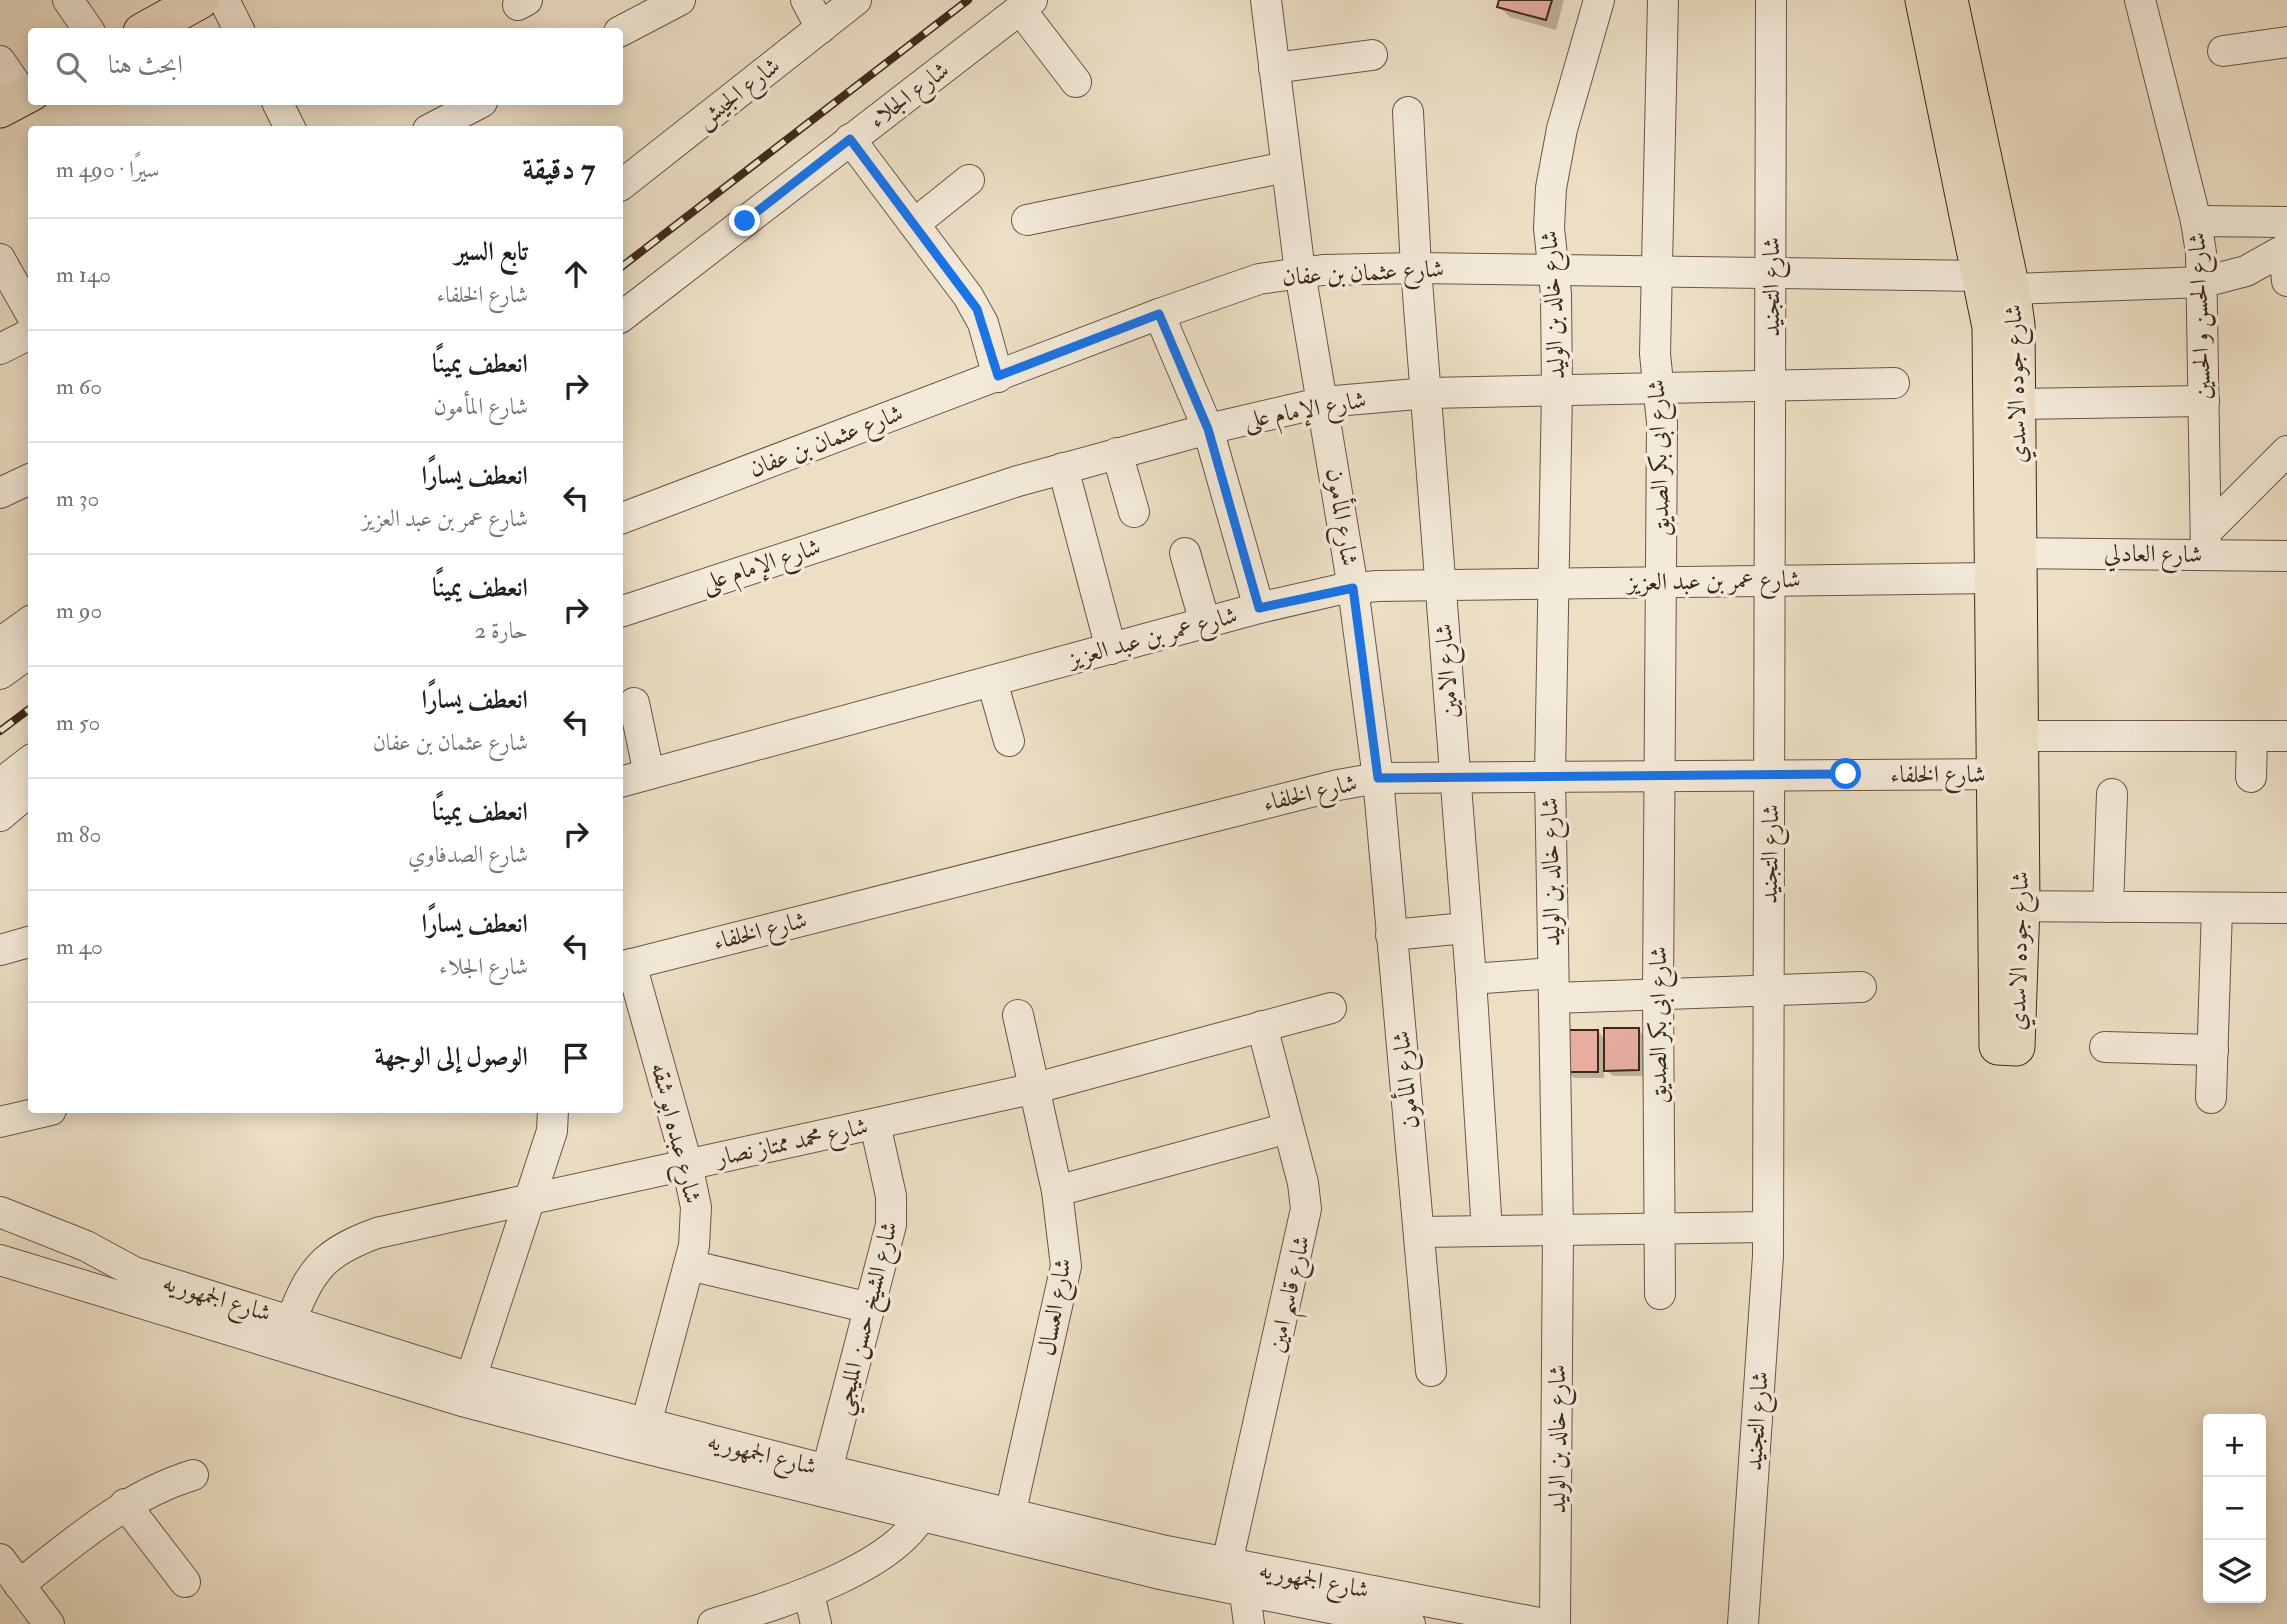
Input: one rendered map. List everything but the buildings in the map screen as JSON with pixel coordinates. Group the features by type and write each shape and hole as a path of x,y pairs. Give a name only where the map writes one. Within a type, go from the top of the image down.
{"main road":[{"path":"149,28 200,0"},
{"name":"شارع جوده الاسدي","path":"1924,0 1997,282 1993,353 1994,578 2008,774 2009,906"},
{"name":"شارع جوده الاسدي","path":"1949,0 2019,404 2021,736 2008,774"}],"street":[{"path":"68,0 87,28"},
{"path":"224,0 238,28"},
{"path":"631,17 680,0"},
{"path":"806,0 821,28"},
{"name":"شارع الجيش","path":"623,184 856,0"},
{"name":"شارع المأمون","path":"1269,0 1274,68 1300,272 1324,402 1353,588 1378,778 1421,1232 1431,1371"},
{"name":"شارع خالد بن الوليد","path":"1555,1624 1558,1230 1550,775 1557,390 1556,294 1551,269 1549,228 1555,158 1599,0"},
{"name":"شارع ابى بكر الصديق","path":"1660,1294 1658,994 1662,422 1655,354 1663,0"},
{"name":"شارع التجنيد","path":"1743,1624 1768,1227 1771,0"},
{"name":"شارع الحسن و الحسين","path":"2140,0 2196,220 2204,282 2206,543"},
{"path":"1026,5 1076,82"},
{"name":"شارع الجلاء","path":"623,316 1026,5"},
{"path":"2223,51 2287,42"},
{"path":"1274,68 1372,55"},
{"path":"0,61 18,99"},
{"path":"278,105 289,126"},
{"path":"436,126 476,105"},
{"name":"شارع الامين","path":"1408,112 1416,268 1428,393 1488,1231"},
{"path":"850,139 977,309 998,376"},
{"path":"1027,220 1286,167"},
{"path":"914,223 969,180"},
{"path":"2196,220 2286,240 2287,281"},
{"name":"شارع عثمان بن عفان","path":"623,518 1159,314 1259,279 1300,272 1416,268 1551,269 1772,273 1997,282 2204,282 2246,271 2286,240"},
{"path":"0,259 28,309"},
{"path":"1159,314 1208,429 1259,608"},
{"path":"0,349 28,335"},
{"name":"شارع الإمام على","path":"623,611 1063,468 1208,429 1324,402 1428,393 1894,383"},
{"path":"2019,404 2204,401"},
{"path":"2206,543 2287,452"},
{"path":"1116,453 1134,512"},
{"path":"1063,468 1111,649"},
{"path":"0,492 28,480"},
{"name":"شارع العادلي","path":"2020,553 2206,543 2287,556"},
{"path":"1185,553 1205,623"},
{"name":"شارع عمر بن عبد العزيز","path":"623,781 1259,608 1353,588 1441,584 1994,578"},
{"path":"0,643 28,623"},
{"path":"0,674 28,654"},
{"path":"992,681 1009,741"},
{"path":"634,702 649,774"},
{"path":"2021,736 2287,736"},
{"path":"2251,777 2252,736"},
{"path":"0,783 28,762"},
{"name":"شارع الخلفاء","path":"625,965 1338,785 1378,778 2008,774"},
{"path":"1,816 28,792"},
{"path":"2108,907 2112,794"},
{"path":"1,816 28,806"},
{"path":"2009,906 2287,908"},
{"path":"2211,1098 2217,908"},
{"path":"1391,935 1466,928"},
{"path":"0,950 28,943"},
{"name":"شارع عبده ابو شقه","path":"625,965 687,1164 696,1207 696,1227 689,1265 646,1424"},
{"path":"1471,979 1658,994 1861,987"},
{"name":"شارع محمد ممتاز نصار","path":"292,1321 306,1282 337,1251 356,1240 377,1233 1036,1088 1331,1007"},
{"name":"شارع العسال","path":"1010,1515 1064,1283 1066,1249 1036,1088 1018,1015"},
{"name":"شارع قاسم امين","path":"1227,1563 1305,1223 1306,1196 1262,1026"},
{"path":"2105,1047 2213,1050"},
{"path":"0,1122 38,1113"},
{"path":"471,1378 553,1125 553,1113"},
{"name":"شارع الشيخ حسن المليجي","path":"827,1470 889,1240 892,1211 876,1124"},
{"path":"1057,1191 1288,1128"},
{"name":"شارع الجمهوريه","path":"0,1212 86,1246 134,1272 471,1378 827,1470 867,1492"},
{"path":"1421,1232 1768,1227"},
{"path":"0,1234 78,1261 134,1272"},
{"name":"شارع الجمهوريه","path":"0,1260 462,1401 867,1492 1245,1593 1410,1624"},
{"path":"689,1265 870,1308"},
{"path":"19,1585 125,1504 169,1482 193,1475"},
{"path":"125,1504 185,1582"},
{"path":"713,1624 744,1619 809,1594 869,1562 926,1507"},
{"name":"شارع الجمهوريه","path":"926,1507 1010,1515 1227,1563 1544,1624"},
{"path":"0,1559 49,1624"},
{"path":"1245,1593 1249,1624"},
{"path":"809,1594 816,1624"}],"railway":[{"path":"623,266 968,0"},
{"path":"0,731 28,710"}],"route":[{"path":"745,221 850,139 977,309 998,376 1159,314 1208,429 1259,608 1353,588 1378,778 1846,774"}]}
